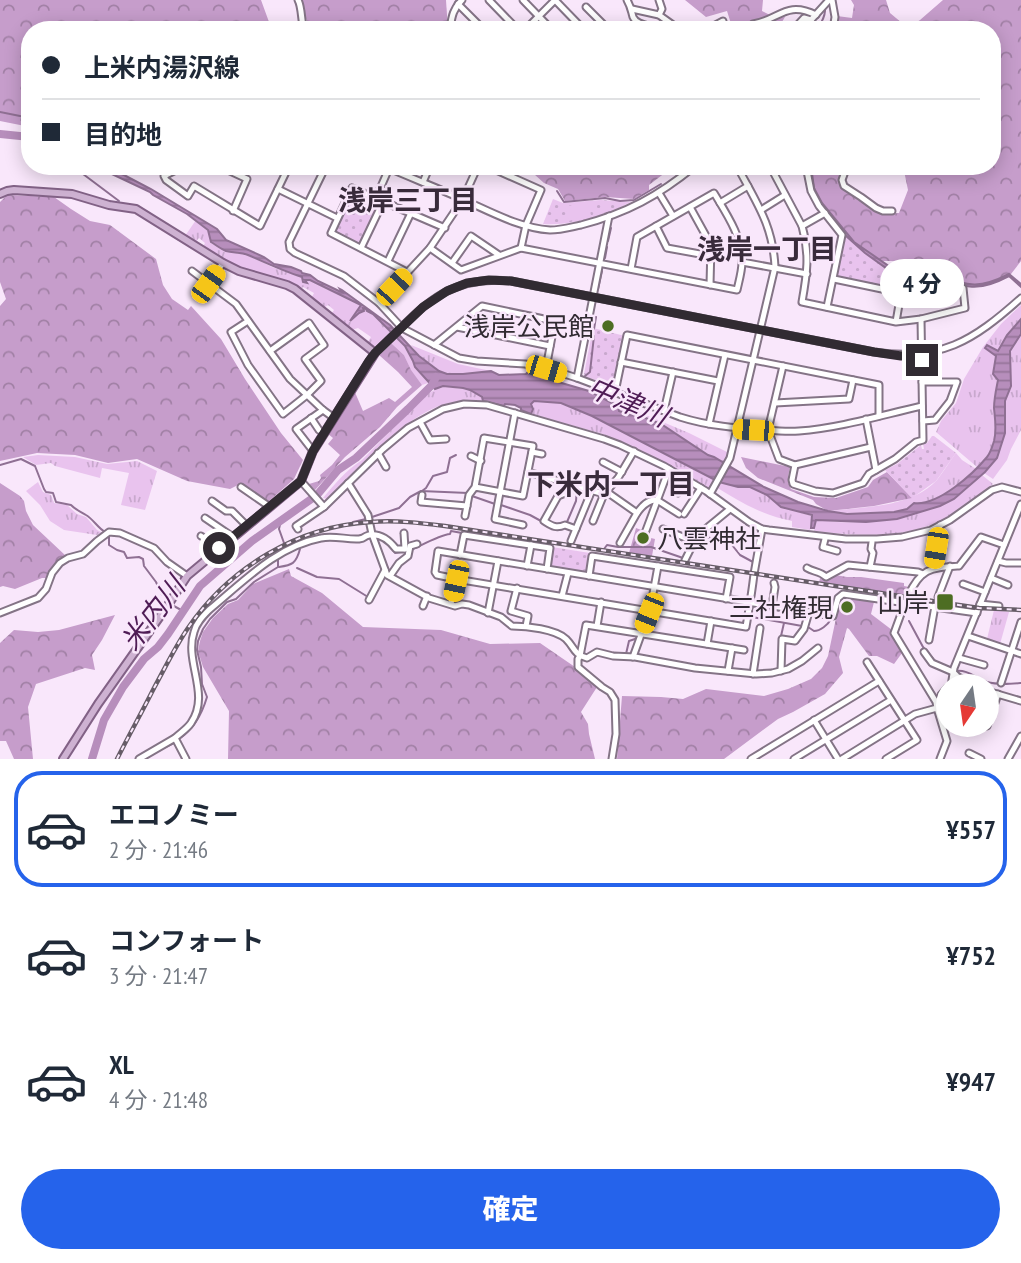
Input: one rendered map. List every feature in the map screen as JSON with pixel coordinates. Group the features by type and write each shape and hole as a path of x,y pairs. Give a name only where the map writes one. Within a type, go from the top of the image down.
{"main road":[{"path":"0,194 14,190 60,193 141,211 223,264 295,289 375,353 313,451 301,481 187,576 63,759"}],"street":[{"path":"298,0 301,5 302,21"},
{"path":"489,0 509,21"},
{"path":"523,0 543,21"},
{"path":"535,21 555,0 575,21"},
{"path":"627,0 637,21"},
{"path":"812,21 831,0"},
{"path":"831,0 834,21"},
{"path":"659,15 662,9 661,1"},
{"path":"451,21 460,2 476,21"},
{"path":"764,21 778,9 790,4 802,4 814,18"},
{"path":"586,7 600,21"},
{"path":"632,9 659,15 667,21"},
{"path":"801,21 804,18 814,18"},
{"path":"166,175 166,180 188,196 194,186 260,226 285,175"},
{"path":"233,211 247,179 238,175"},
{"path":"322,175 289,242 290,249 344,276 379,303 399,331 459,358 525,364 546,369 695,421 738,429 800,431 922,406"},
{"path":"376,198 385,175"},
{"path":"407,175 499,215 526,225 552,230 597,221 634,208 683,175"},
{"path":"423,182 426,175"},
{"path":"379,303 445,228 474,175"},
{"path":"507,175 541,190 526,225 521,248"},
{"path":"711,492 731,455 775,267 772,238 761,210 742,175"},
{"path":"775,175 802,226 807,249 807,274 802,302 896,322 965,308 963,288 933,277 919,284 904,285 896,322"},
{"path":"808,175 811,191 819,206 842,235 827,307"},
{"path":"844,175 844,186 876,208 892,211"},
{"path":"720,203 748,186"},
{"path":"407,272 331,233 352,188 445,228"},
{"path":"278,189 337,218"},
{"path":"659,193 673,216"},
{"path":"430,248 461,270 521,248 737,290 742,262 739,241 714,193 637,237 631,269"},
{"path":"761,210 785,195"},
{"path":"361,248 383,202"},
{"path":"690,207 710,245 710,285"},
{"path":"802,226 825,212"},
{"path":"388,261 411,213"},
{"path":"577,378 609,216"},
{"path":"656,226 667,247 710,256"},
{"path":"452,263 471,236 499,255"},
{"path":"742,262 807,274"},
{"path":"208,284 223,264"},
{"path":"192,271 236,303 290,379 334,418"},
{"path":"834,279 901,293"},
{"path":"375,353 439,295 457,286 477,281 511,281 901,356 937,352 962,343 1021,298"},
{"path":"434,345 482,306 587,328"},
{"path":"795,465 793,484 833,493 863,483 869,474 923,440 921,319"},
{"path":"248,320 231,332 248,365 283,414 321,381 305,359 324,345 309,323 270,351"},
{"path":"546,369 555,321"},
{"path":"457,327 550,345"},
{"path":"615,392 627,335 879,385 879,416"},
{"path":"709,424 725,355"},
{"path":"621,362 718,381"},
{"path":"783,366 768,430 779,459 795,465 871,447"},
{"path":"664,411 673,372"},
{"path":"775,403 849,399 853,380"},
{"path":"922,382 957,382 950,401 935,420 923,421"},
{"path":"298,529 296,526 408,428 443,410 464,404 487,405 604,439 634,451 711,492 730,509 762,529 846,538 902,537 931,530 992,490 1002,487 1021,492"},
{"path":"313,451 296,429 323,410"},
{"path":"515,413 495,519 523,525"},
{"path":"311,418 319,430"},
{"path":"866,419 876,470"},
{"path":"419,422 430,440 446,439"},
{"path":"465,516 469,495 475,487 484,438 533,446 523,496 475,487"},
{"path":"593,521 605,493 634,451"},
{"path":"532,452 542,453"},
{"path":"378,453 386,467"},
{"path":"471,456 481,461"},
{"path":"603,461 622,472"},
{"path":"645,533 669,469"},
{"path":"528,472 605,493 637,513"},
{"path":"678,493 687,480"},
{"path":"301,481 322,505"},
{"path":"348,483 368,515 387,575 427,596 455,606 463,604 501,617 512,626 556,632 580,656 587,657 597,652 695,668 753,674 780,671 802,661 818,648"},
{"path":"574,485 570,491 558,496 544,521 553,527 565,525 576,529"},
{"path":"241,487 270,507"},
{"path":"620,543 637,513 647,503 657,500 681,514 701,488"},
{"path":"571,541 592,490"},
{"path":"422,495 421,502 467,506"},
{"path":"212,501 226,511 232,511 247,526"},
{"path":"953,672 1021,506"},
{"path":"685,560 697,536 730,509"},
{"path":"205,518 233,537"},
{"path":"933,568 940,525"},
{"path":"663,529 694,541"},
{"path":"762,529 750,603 746,627 456,579 437,575 435,572 438,551 750,603 833,616 838,598 843,594 977,613"},
{"path":"0,612 38,598 60,563 83,554 109,532 120,533 154,548 167,562 187,576"},
{"path":"390,576 408,556 404,533"},
{"path":"139,759 174,738 190,723 199,706 192,653 194,631 209,610 260,568 290,548 323,537 357,539 372,534 386,538 397,549 406,549 416,544"},
{"path":"460,555 464,535 550,548 547,569"},
{"path":"201,536 219,548"},
{"path":"908,596 914,583 933,568 959,566 981,537 1004,545"},
{"path":"825,539 823,550 836,551"},
{"path":"870,567 872,542"},
{"path":"527,566 531,545"},
{"path":"589,576 593,556 730,577 726,599"},
{"path":"488,621 498,561"},
{"path":"998,561 1021,563"},
{"path":"807,568 826,577 848,565 923,574"},
{"path":"633,657 650,610 658,566"},
{"path":"938,597 950,566"},
{"path":"369,600 385,570"},
{"path":"562,596 568,573"},
{"path":"991,578 1008,585"},
{"path":"451,604 456,579"},
{"path":"772,606 774,583"},
{"path":"963,583 985,592"},
{"path":"517,588 512,611 528,616 526,626"},
{"path":"423,606 427,596"},
{"path":"597,626 601,602"},
{"path":"905,603 894,633 936,702"},
{"path":"980,604 999,606"},
{"path":"929,640 935,606"},
{"path":"780,671 782,639 795,641 804,629 809,612"},
{"path":"706,644 711,621"},
{"path":"1001,683 1021,622"},
{"path":"612,759 615,700 610,692 578,667 586,625 744,650"},
{"path":"753,674 760,628"},
{"path":"968,636 1021,654"},
{"path":"728,671 732,648"},
{"path":"924,652 932,663 956,674"},
{"path":"959,658 984,665"},
{"path":"867,662 917,740 886,759"},
{"path":"751,759 879,681"},
{"path":"999,694 1021,701"},
{"path":"794,759 891,700"},
{"path":"814,720 840,759 915,714 936,708"},
{"path":"1011,757 1021,736"},
{"path":"940,759 947,741 946,737"},
{"path":"174,738 187,759"},
{"path":"969,753 981,759"}],"green space":[{"path":"0,0 261,0 269,21 21,21 21,125 0,121"},
{"path":"301,0 446,0 447,21 307,21"},
{"path":"685,0 763,0 762,11 776,18 785,17 783,21 730,21 727,11 706,17"},
{"path":"851,0 886,0 890,13 900,21 836,21 837,16 852,18 854,5"},
{"path":"943,0 1021,0 1021,261 1011,274 984,285 970,286 911,261 880,261 854,242 822,203 814,188 812,175 841,175 841,186 881,214 899,213 908,190 905,175 1001,175 1001,21 918,21"},
{"path":"535,175 662,175 649,185 649,190 634,199 605,197 565,201 558,189 544,183"},
{"path":"353,192 379,204 361,244 335,232"},
{"path":"7,195 54,197 90,221 110,225 156,259 163,285 172,299 188,310 191,306 221,339 281,433 303,460 294,479 268,502 242,483 230,489 187,481 137,459 108,463 75,455 37,453 0,461 0,306 6,299 0,282 0,202"},
{"path":"553,199 563,203 601,200 631,202 588,219 543,224"},
{"path":"587,201 591,215 569,221 565,207"},
{"path":"196,220 238,254 244,253 272,267 302,277 302,281 310,280 361,305 350,322 366,308 392,332 377,346 369,346 367,343 371,337 358,328 352,330 332,313 334,310 328,305 325,307 312,297 314,293 237,266 203,247 205,243 199,238 195,243 185,236"},
{"path":"845,235 902,279 900,288 897,290 838,278 836,276"},
{"path":"1021,305 1021,319 998,351 987,345 996,357 993,369 998,380 994,406 996,432 990,453 977,467 936,432 941,421 956,403 964,379 983,347"},
{"path":"593,328 625,336 615,386 584,374"},
{"path":"1021,334 1021,430 1007,460 993,479 984,473 1001,448 1005,433 1005,401 1011,388 1010,351"},
{"path":"396,338 405,346 415,367 426,377 428,383 422,385 411,371 404,355 391,343"},
{"path":"391,343 404,355 422,385 345,457 315,490 309,484 319,481 320,475 340,455 328,444 333,438 328,434 354,390 363,411 389,398 395,402 412,387 379,355"},
{"path":"411,345 458,364 491,371 447,374 419,356"},
{"path":"441,386 470,390 482,397 483,401 450,403 413,420 382,445 328,499 323,498 341,477 362,460 426,395"},
{"path":"589,391 729,453 724,465 661,424 619,411 617,406"},
{"path":"534,401 561,403 592,416 716,480 713,486 708,488 640,450 603,434 531,414 531,404"},
{"path":"932,436 956,453 936,481 912,498 885,470 921,445 924,449 923,444"},
{"path":"956,453 976,469 940,497 914,503 907,509 894,512 847,514 828,511 871,507 914,496 937,480"},
{"path":"23,457 75,457 107,464 137,461 157,471 145,510 121,505 129,473 102,468 100,478 51,463 36,465"},
{"path":"741,457 790,467 788,479 791,489 814,497 836,498 868,487 873,480 887,472 912,498 828,511 813,500 758,478 746,468"},
{"path":"982,475 993,484 954,513 916,530 883,534 814,531 816,520 865,522 897,518 927,510 957,497"},
{"path":"38,482 43,492 51,495 54,503 67,505 77,514 86,517 103,533 97,535 64,530 50,521 40,505 26,491"},
{"path":"719,482 742,488 750,487 767,495 781,507 812,516 810,530 792,527 792,521 772,516 743,503 716,487"},
{"path":"0,483 20,496 33,525 66,556 46,578 15,589 0,587"},
{"path":"636,528 644,531 640,539 655,539 652,556 629,553"},
{"path":"552,547 590,553 586,573 549,566"},
{"path":"289,569 291,576 322,593 363,627 441,630 490,644 540,643 575,667 597,687 581,712 588,724 595,759 228,759 229,711 203,667 198,651 200,641 213,618 228,604 238,600 253,584"},
{"path":"835,575 904,583 904,586 909,587 906,596 819,583 820,578 826,579"},
{"path":"853,599 874,602 871,614 892,630 891,634 902,653 894,664 877,656 869,656 847,628 839,657 843,673 825,694 778,719 724,759 617,759 622,696 683,699 706,689 764,696 788,689 811,679 822,668 828,656 839,604"},
{"path":"994,610 1009,612 1000,644 987,639"},
{"path":"115,615 92,655 95,670 85,668 36,684 28,707 33,759 14,759 6,741 0,741 0,643 14,630 59,630"}],"shaded area":[{"name":"中津川","path":"114,175 124,175 151,189 217,229 226,240 274,264 291,267 339,291 342,290 390,325 419,356 439,371 447,374 491,371 499,375 527,373 589,391 618,406 619,411 661,424 764,487 798,502 828,511 847,514 907,509 914,503 923,503 944,494 973,472 990,453 995,433 994,405 998,380 993,374 996,356 985,348 987,345 998,351 1021,319 1021,334 1010,351 1011,386 1005,401 1005,433 997,458 985,472 954,499 940,506 897,519 866,522 816,520 814,528 811,528 812,515 781,507 767,495 750,487 719,482 592,416 561,403 534,401 531,404 531,414 515,405 504,406 483,401 482,397 463,388 443,386 435,389 415,367 405,346 373,314 363,308 364,311 350,321 361,305 310,280 303,282 302,277 248,255 224,250 211,242 208,230 150,192"},
{"path":"810,175 812,175 814,188 822,203 854,242 909,280 917,280 934,273 964,283 979,284 1009,274 1021,287 1009,276 980,287 963,286 934,275 916,282 904,281 845,235 820,204 812,189"}],"waterway":[{"path":"822,21 825,8"},
{"path":"0,112 21,116"},
{"name":"中津川","path":"0,134 21,136"},
{"path":"84,175 119,201"},
{"path":"557,191 564,202 605,198 620,201 634,200 661,184"},
{"path":"160,227 179,240"},
{"path":"608,241 611,228"},
{"path":"605,258 607,247"},
{"path":"598,289 602,271"},
{"path":"594,329 596,317"},
{"path":"585,376 590,372 594,336"},
{"name":"米内川","path":"92,759 104,720 123,687 144,659 168,634 200,586 252,541 317,495 338,470 356,458 408,409 432,385 436,377"},
{"path":"422,491 433,476 447,472 450,458 456,455"},
{"path":"0,465 21,459 35,466 44,489 53,493 56,502 71,505 105,532"},
{"path":"567,522 576,501 577,489"},
{"path":"372,517 399,508 421,491 468,493"},
{"path":"472,496 495,504"},
{"path":"501,505 541,521"},
{"path":"353,522 366,519"},
{"path":"281,520 279,529 284,543"},
{"path":"411,550 450,534 451,531 462,533"},
{"path":"109,535 109,545 124,552 127,558 143,559 144,566 162,595"},
{"path":"697,541 707,537 732,545 740,555 753,562"},
{"path":"604,549 607,545 651,547 683,558"},
{"path":"278,552 284,546"},
{"path":"391,547 395,553 407,551"},
{"path":"279,567 293,563 300,549"},
{"path":"179,739 197,721 207,697 202,684 197,650 203,629 227,602 236,599 254,582 278,567 278,559"},
{"path":"297,568 317,577 339,579 368,597"},
{"path":"378,577 381,572"},
{"path":"172,605 183,611"},
{"path":"752,617 802,626"},
{"path":"808,627 814,631 819,630 831,619"},
{"path":"909,621 923,647 935,661"},
{"path":"781,636 784,623"},
{"path":"626,654 629,641 638,638"},
{"path":"955,671 991,683 1021,683"},
{"path":"157,751 174,743"}],"railway":[{"path":"117,759 183,635 205,606 245,569 268,554 292,541 344,525 390,521 445,526 979,608 1021,610"}],"place":[{"name":"浅岸公民館","path":"608,326"},
{"name":"八雲神社","path":"643,538"},
{"name":"山岸","path":"945,602"},
{"name":"三社権現","path":"847,607"}],"district":[{"name":"浅岸三丁目","path":"408,199"},
{"name":"浅岸一丁目","path":"767,248"},
{"name":"下米内一丁目","path":"611,483"}],"route":[{"path":"219,548 301,481 313,451 375,353 423,307 447,291 467,283 511,281 874,352 901,356 922,354 922,360"}]}
